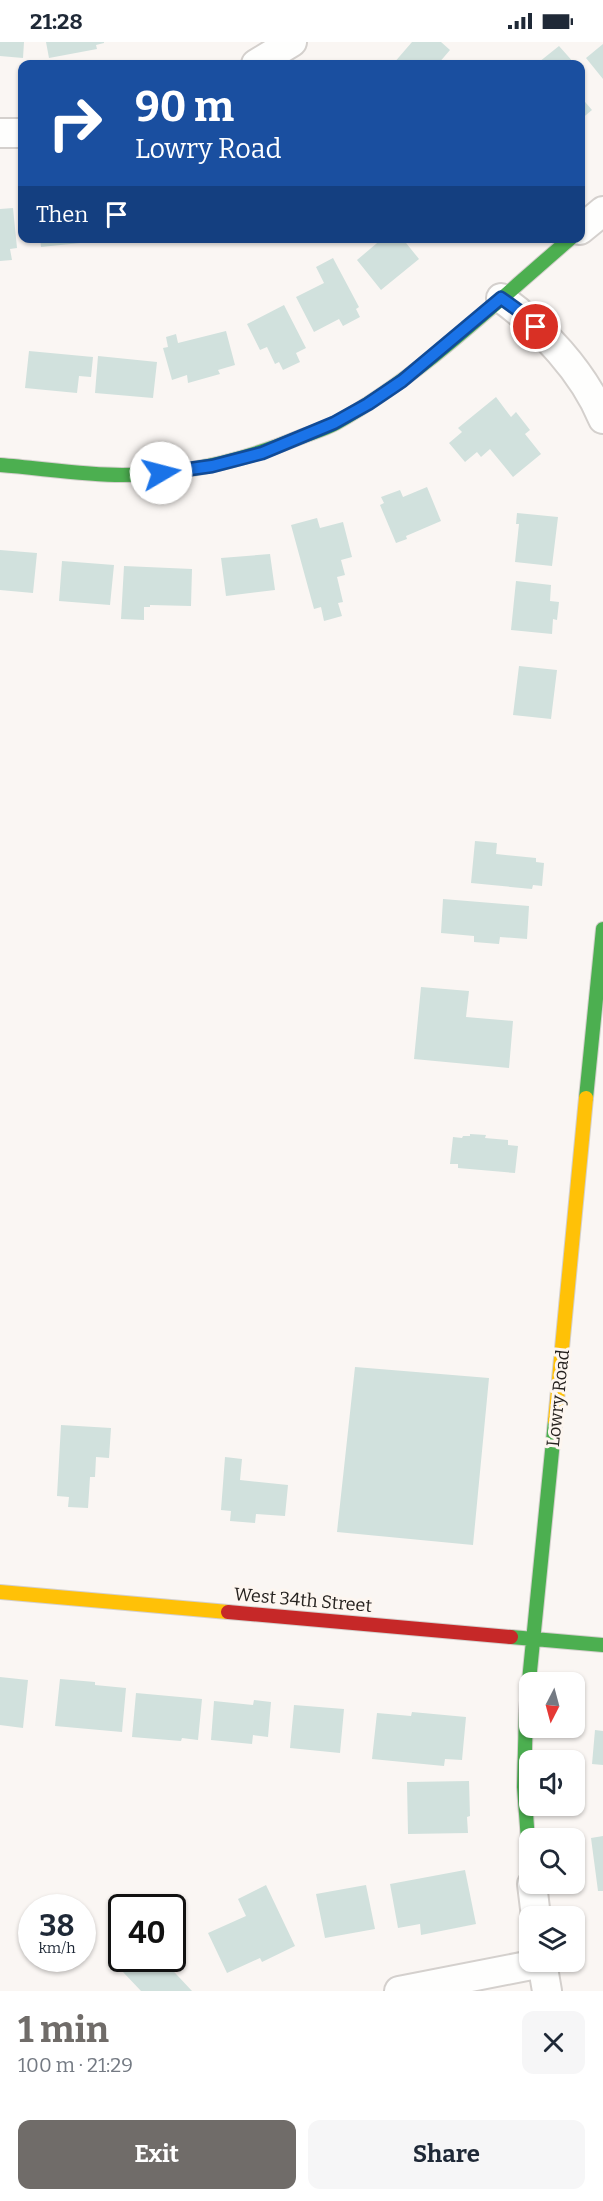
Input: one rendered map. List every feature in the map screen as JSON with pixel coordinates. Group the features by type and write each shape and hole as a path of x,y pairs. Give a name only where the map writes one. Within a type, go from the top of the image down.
{"street":[{"path":"263,60 292,42"},
{"path":"0,133 18,133"},
{"path":"585,226 603,211"},
{"path":"0,465 121,475 161,473 212,466 262,453 334,423 389,390 565,243"},
{"path":"501,298 522,313 559,350 589,392 603,419"},
{"name":"Lowry Road","path":"526,1828 524,1749 526,1711 603,929"},
{"name":"West 34th Street","path":"0,1592 603,1645"},
{"path":"399,1991 519,1967"},
{"path":"544,1972 547,1991"}],"building":[{"path":"0,42 24,42 23,58 0,56"},
{"path":"46,42 104,43 96,45 97,49 49,58"},
{"path":"412,42 441,42 450,50 441,60 396,60"},
{"path":"603,44 603,79 586,58"},
{"path":"559,46 571,60 542,60"},
{"path":"585,102 592,110 585,116"},
{"path":"13,208 17,248 10,249 12,260 0,261 0,209"},
{"path":"41,243 80,243 41,247"},
{"path":"377,243 406,243 419,259 381,290 357,260"},
{"path":"333,258 359,307 356,309 360,317 343,326 339,319 314,332 296,297 324,283 316,267"},
{"path":"284,305 306,348 296,353 300,362 283,370 279,362 275,364 267,347 260,350 247,324"},
{"path":"226,331 235,365 218,370 220,374 188,383 187,375 172,380 163,348 168,347 166,337 176,334 178,343"},
{"path":"29,351 93,357 91,377 79,376 77,393 25,388"},
{"path":"98,356 157,362 153,398 95,393"},
{"path":"496,397 511,417 516,412 530,430 525,434 541,454 513,477 490,449 481,457 477,452 465,462 449,443 462,432 458,428"},
{"path":"427,487 441,521 406,536 407,539 396,543 380,505 384,503 381,497 400,490 403,497"},
{"path":"517,513 558,517 552,566 515,562 519,524 516,524"},
{"path":"317,518 320,528 343,522 352,557 341,560 345,575 337,577 343,602 338,603 342,616 324,621 321,607 314,609 291,525"},
{"path":"0,550 37,553 33,593 0,590"},
{"path":"270,554 275,590 226,596 221,558"},
{"path":"62,561 114,565 110,605 59,601"},
{"path":"124,566 192,569 191,606 150,605 150,607 144,607 144,620 121,619"},
{"path":"516,581 551,585 550,601 559,602 557,620 553,619 552,634 511,630"},
{"path":"519,666 557,670 551,719 513,715"},
{"path":"475,841 497,843 496,854 536,858 536,862 544,863 542,886 533,885 532,889 471,883"},
{"path":"443,899 529,906 527,939 500,937 499,944 474,942 474,936 441,933"},
{"path":"421,987 469,991 466,1017 513,1021 509,1068 414,1059"},
{"path":"470,1134 508,1140 508,1145 518,1146 515,1173 458,1168 458,1164 450,1164 453,1137 462,1138"},
{"path":"355,1367 489,1378 473,1545 337,1532"},
{"path":"61,1425 111,1428 109,1458 96,1457 95,1477 90,1477 88,1508 68,1507 69,1497 57,1496"},
{"path":"225,1457 242,1459 240,1480 288,1485 285,1516 256,1514 255,1523 230,1521 231,1511 221,1510"},
{"path":"0,1677 28,1680 23,1728 0,1725"},
{"path":"60,1679 126,1688 122,1732 55,1726"},
{"path":"136,1693 202,1699 198,1740 132,1737"},
{"path":"254,1700 271,1702 268,1737 253,1735 252,1744 211,1740 214,1701 253,1705"},
{"path":"294,1705 344,1709 340,1753 290,1748"},
{"path":"412,1712 466,1717 462,1760 445,1759 444,1766 372,1759 377,1713 411,1716"},
{"path":"595,1730 603,1731 603,1765 592,1764"},
{"path":"469,1781 468,1833 408,1834 407,1782"},
{"path":"603,1836 603,1891 598,1891 591,1838"},
{"path":"465,1870 476,1924 421,1935 420,1924 398,1928 390,1884"},
{"path":"266,1885 295,1946 262,1962 260,1958 227,1973 208,1933 246,1916 238,1899"},
{"path":"366,1885 375,1929 325,1938 316,1894"},
{"path":"123,1972 174,1972 192,1991 141,1991"}],"traffic: fast":[{"path":"0,465 107,475 167,472 234,460 323,429 368,404 429,360 565,243"},
{"path":"586,1098 603,929"},
{"path":"527,1828 524,1787 526,1711 555,1421"},
{"path":"511,1637 603,1645"}],"traffic: slow":[{"path":"555,1421 586,1098"},
{"path":"0,1592 228,1612"}],"traffic: jam":[{"path":"228,1612 511,1637"}],"route":[{"path":"161,473 225,464 262,453 323,429 368,404 402,381 501,298 522,313 536,327"}]}
